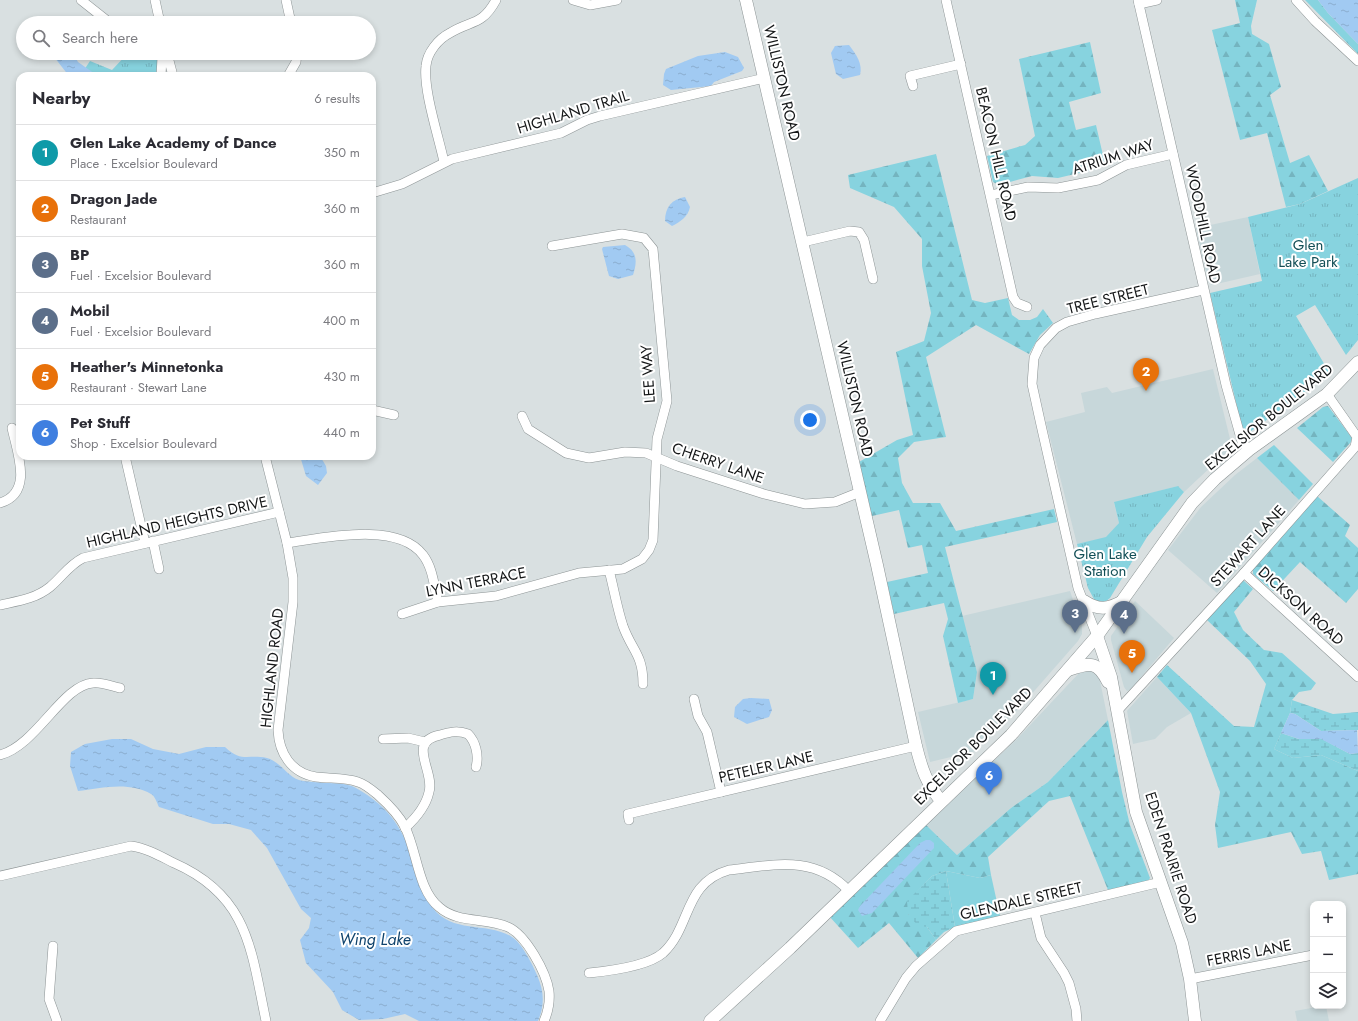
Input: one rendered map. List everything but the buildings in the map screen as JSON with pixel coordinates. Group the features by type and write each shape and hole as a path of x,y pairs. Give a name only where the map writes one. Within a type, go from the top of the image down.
{"main road":[{"name":"WILLISTON ROAD","path":"746,0 860,492 916,746 929,786 941,801"},
{"name":"EXCELSIOR BOULEVARD","path":"710,1021 743,992 1007,739 1097,636 1192,503 1216,478 1249,450 1327,394 1358,362"},
{"path":"1084,601 1091,606 1103,609 1124,600"},
{"name":"EDEN PRAIRIE ROAD","path":"1097,636 1111,677 1115,695 1136,812 1182,943 1190,979 1195,1021"},
{"path":"1067,670 1086,664 1097,667 1102,671 1115,695"}],"street":[{"path":"81,0 101,16"},
{"path":"155,0 158,16"},
{"path":"286,0 289,16"},
{"path":"444,162 427,86 426,65 435,46 442,38 451,32 479,21 486,15 496,0"},
{"path":"573,0 590,5 617,0"},
{"name":"BEACON HILL ROAD","path":"946,0 991,194 1013,297 1017,303 1027,307"},
{"path":"1138,2 1157,0"},
{"path":"1296,0 1315,21 1358,61"},
{"name":"WOODHILL ROAD","path":"1138,2 1203,290 1234,419 1242,442 1249,450"},
{"path":"162,72 165,60"},
{"path":"167,60 172,72"},
{"path":"291,72 295,60"},
{"path":"912,86 910,76 960,64"},
{"name":"HIGHLAND TRAIL","path":"376,192 402,184 444,162 561,134 586,120 764,78"},
{"name":"ATRIUM WAY","path":"991,194 1028,187 1058,188 1098,180 1126,166 1173,154"},
{"path":"803,242 850,231 859,232 864,240 873,279"},
{"name":"LEE WAY","path":"552,246 622,234 644,238 653,249 666,394 664,415 657,439 655,529 649,550 642,559 623,569 579,573"},
{"name":"TREE STREET","path":"1084,601 1078,588 1032,384 1034,358 1040,345 1056,328 1067,322 1095,314 1203,290"},
{"name":"STEWART LANE","path":"1118,710 1244,573 1355,447 1358,437 1327,394"},
{"path":"376,411 394,415"},
{"name":"CHERRY LANE","path":"522,416 528,429 566,453 589,458 634,452 646,453 677,466 791,502 805,504 828,503 849,498 860,492"},
{"path":"12,428 16,447"},
{"path":"0,503 10,498 16,491 22,476 19,460"},
{"path":"126,460 149,542 159,569"},
{"name":"HIGHLAND ROAD","path":"266,460 288,543 292,565 293,602 278,730 280,748 290,764 306,774 315,777 350,780 366,786 390,806 405,828 424,884 434,902 439,907 447,913 456,916 507,926 518,934 528,946 548,985 549,1000 544,1021"},
{"name":"HIGHLAND HEIGHTS DRIVE","path":"0,605 24,600 43,592 70,566 84,558 279,512"},
{"path":"288,543 360,535 402,539 417,549 428,563 438,602"},
{"path":"609,570 622,624 640,659 643,671 643,684"},
{"name":"LYNN TERRACE","path":"402,614 438,602 496,596 579,573"},
{"name":"DICKSON ROAD","path":"1244,573 1358,677"},
{"path":"1084,601 1097,636"},
{"path":"0,755 15,749 24,742 76,689 84,684 94,683 120,688"},
{"path":"694,699 698,716 707,732 722,792"},
{"path":"405,828 421,810 430,792 423,751 425,742 433,736 455,731 468,734 472,738 477,757 476,767"},
{"path":"383,740 408,738 425,742"},
{"name":"PETELER LANE","path":"629,820 628,814 916,746"},
{"path":"0,876 131,846 140,848 187,868 217,888 238,917 251,951 266,1021"},
{"path":"589,973 642,963 662,954 675,936 701,886 709,878 719,873 729,870 799,864 822,870 843,884 849,891"},
{"name":"GLENDALE STREET","path":"880,1021 897,991 911,972 956,931 1161,882"},
{"path":"1035,913 1041,938 1069,983 1076,1010 1076,1021"},
{"path":"53,946 49,999 57,1021"},
{"name":"FERRIS LANE","path":"1190,979 1310,956"}],"shaded area":[{"path":"1248,217 1260,274 1212,285 1208,282 1196,228"},
{"path":"1213,369 1231,443 1229,450 1184,492 1178,486 1114,503 1119,523 1106,538 1077,544 1046,422 1085,412 1081,393 1107,387 1112,393"},
{"path":"1257,458 1299,500 1217,593 1168,550 1201,507 1235,475"},
{"path":"1070,591 1082,626 1082,634 1078,641 1022,705 976,751 930,762 918,712 973,699 977,672 962,616"},
{"path":"1135,601 1174,638 1130,690 1127,691 1124,687 1111,636"},
{"path":"1088,669 1099,676 1108,720 1048,782 1011,808 957,855 926,825 1016,740 1081,671"},
{"path":"1157,677 1191,713 1167,727 1155,739 1133,744 1127,711"},
{"path":"1310,1008 1327,1009 1329,1021 1297,1021 1295,1011"}],"green space":[{"path":"1235,0 1257,0 1251,26 1252,34 1269,44 1281,87 1270,95 1290,163 1309,155 1328,191 1300,204 1286,207 1267,133 1240,140 1212,30 1240,23"},
{"path":"1305,0 1318,0 1328,13 1358,44 1358,54"},
{"path":"1090,42 1101,93 1069,102 1076,130 1096,125 1105,164 1096,169 1058,178 1032,176 999,185 993,182 987,156 1025,145 1035,136 1019,59"},
{"path":"121,60 157,60 163,62 165,72 83,72 90,61 112,70"},
{"path":"936,154 972,300 985,303 1008,298 1012,315 1019,320 1030,320 1037,317 1043,309 1053,323 1040,335 1029,354 976,325 926,357 946,437 914,442 898,458 902,483 913,503 940,503 956,531 1054,509 1057,522 945,547 977,672 973,699 958,703 943,636 948,619 944,603 894,614 887,582 928,573 922,545 908,548 899,510 872,516 859,462 897,440 913,435 896,352 924,341 931,313 922,266 922,239 894,207 850,188 848,175"},
{"name":"Glen Lake Park","path":"1358,178 1358,340 1346,355 1315,305 1296,316 1329,372 1297,398 1244,436 1210,293 1262,281 1248,217 1300,204"},
{"path":"1328,406 1352,438 1351,442 1333,462 1297,428 1323,407"},
{"path":"1274,445 1313,484 1299,500 1257,458"},
{"name":"Glen Lake Station","path":"1178,486 1184,492 1147,537 1110,598 1105,602 1095,601 1088,588 1077,544 1106,537 1119,523 1114,502"},
{"path":"1317,496 1350,525 1345,536 1358,548 1358,589 1346,603 1300,562 1273,591 1253,574 1253,569"},
{"path":"1241,581 1244,581 1253,589 1234,612 1243,630 1264,650 1282,653 1316,683 1311,690 1299,692 1292,700 1290,713 1274,749 1293,758 1321,755 1358,771 1358,874 1329,880 1321,851 1302,854 1291,832 1218,848 1215,825 1220,792 1191,713 1157,677 1167,665 1234,726 1254,727 1266,684 1250,661 1207,620"},
{"path":"1292,700 1333,714 1358,712 1358,730 1321,731 1295,714 1290,713"},
{"path":"1108,720 1130,825 1150,878 1148,881 1108,890 1070,796 1049,801 988,857 991,875 980,878 946,871 932,876 908,901 908,914 927,927 936,940 918,958 889,923 858,948 829,916 926,825 957,855 1011,808 1048,782"},
{"path":"1281,733 1299,739 1322,739 1350,754 1358,753 1358,771 1321,755 1293,758 1274,749"},
{"path":"946,871 980,878 991,875 1000,916 955,927"},
{"path":"946,871 955,927 944,932 936,940 927,927 918,926 908,914 907,901 932,876"}],"water":[{"path":"1318,0 1358,0 1358,44 1328,13"},
{"path":"849,45 860,63 861,71 860,75 843,79 836,74 831,53 835,46"},
{"path":"725,52 738,57 744,68 742,71 714,82 711,86 671,90 663,85 666,69 698,56"},
{"path":"56,60 77,60 92,72 66,72"},
{"path":"685,197 690,207 689,211 683,219 672,226 665,221 666,212 670,204 680,198"},
{"path":"625,245 634,254 636,262 633,275 618,279 609,276 602,249 603,247"},
{"path":"301,460 322,460 326,466 327,473 318,485 306,476"},
{"path":"743,699 769,699 772,710 769,717 747,724 734,717 735,707"},
{"path":"1290,713 1295,714 1321,731 1357,730 1358,753 1350,754 1321,739 1299,739 1281,733"},
{"name":"Wing Lake","path":"112,739 131,739 153,749 179,754 206,747 225,747 236,755 245,757 260,757 272,760 291,776 299,780 337,783 356,788 378,804 395,821 411,854 426,898 440,916 460,925 502,932 512,937 519,944 533,966 541,987 543,1003 538,1021 419,1021 405,1014 383,1019 359,1020 342,1010 333,992 306,963 300,940 309,928 311,918 301,909 267,848 251,830 229,824 213,824 159,807 155,798 143,790 115,786 78,791 70,766 71,752 85,744"},
{"path":"930,840 934,843 934,848 872,913 862,916 858,910 860,906 920,843"}],"place":[{"name":"Dragon Jade","path":"1146,391"},
{"name":"BP","path":"1075,633"},
{"name":"Mobil","path":"1124,634"},
{"name":"Heather's Minnetonka","path":"1132,673"},
{"name":"Glen Lake Academy of Dance","path":"993,695"},
{"name":"Pet Stuff","path":"989,795"}]}
